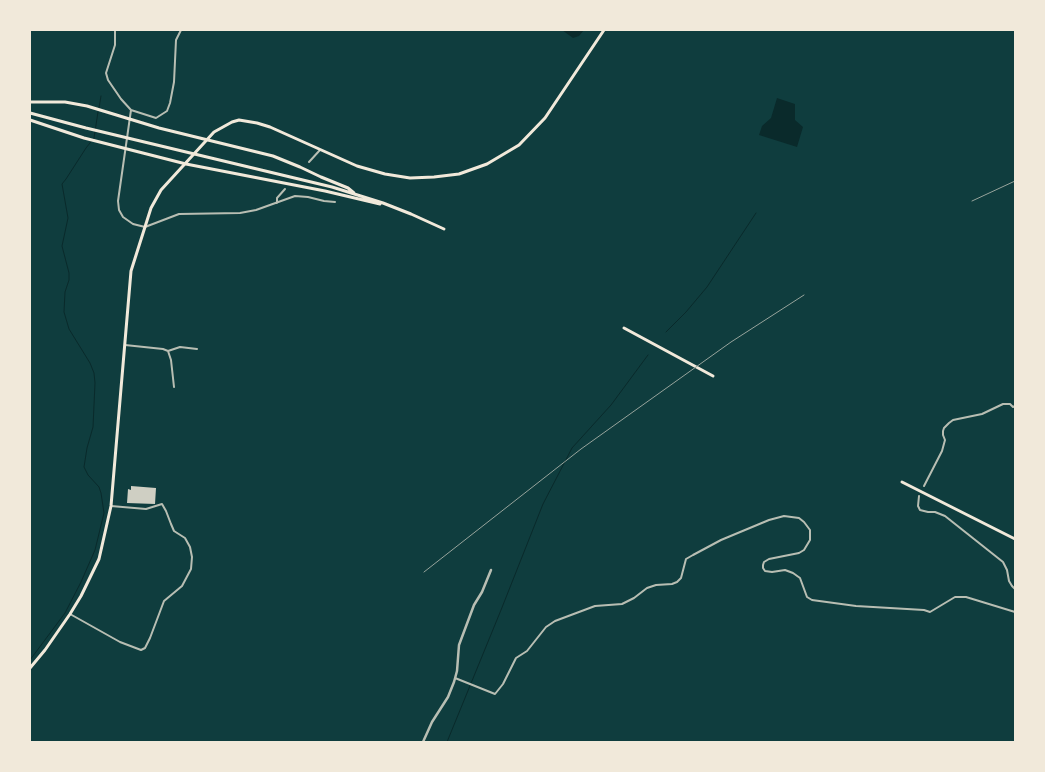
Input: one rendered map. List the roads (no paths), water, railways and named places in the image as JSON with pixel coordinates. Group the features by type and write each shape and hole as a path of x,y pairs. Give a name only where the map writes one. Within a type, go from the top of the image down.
{"main road":[{"path":"30,668 45,650 82,596 99,558 111,506 131,271 145,227 156,198 214,132 232,122 246,120 270,127 357,166 385,174 410,178 459,174 487,164 518,145 545,118 604,30"},
{"path":"30,102 65,102 87,106 159,128 273,156 348,188 354,194"},
{"path":"30,113 155,145 310,181 397,209 444,229"},
{"path":"30,120 84,138 186,164 325,191 397,209"},
{"path":"624,328 713,376"},
{"path":"902,482 1015,539"}],"street":[{"path":"116,30 115,45 106,73 108,80 130,110 156,118 167,111 170,103 174,82 176,40 181,30"},
{"path":"130,110 118,201 119,210 123,217 133,224 145,227 179,214 240,213 256,210 295,196 335,202"},
{"path":"309,162 320,150"},
{"path":"277,203 277,198 286,189"},
{"path":"125,345 168,351 180,348 197,349"},
{"path":"168,351 174,387"},
{"path":"924,486 942,451 945,440 943,431 949,423 954,420 982,414 1003,404 1015,406"},
{"path":"919,496 918,506 920,510 940,513 945,516 1003,562 1009,581 1015,589"},
{"path":"70,614 120,642 141,650 145,648 150,638 164,601 182,586 191,569 192,557 190,546 185,538 174,531 162,504 146,509 111,506"},
{"path":"456,678 495,694 504,684 516,658 527,651 546,628 556,621 595,606 622,604 647,588 677,582 681,578 686,559 693,554 744,530 784,516 798,518 804,522 810,530 810,540 804,550 769,559 764,562 763,568 765,571 772,572 785,570 800,578 806,597 812,600 856,606 924,610 930,612 955,597 966,597 1015,612"},
{"path":"423,742 432,722 448,697 456,678 459,645 474,605 482,592 491,570"}],"water":[{"path":"562,30 584,30 579,36 573,38"},
{"path":"777,98 795,104 795,120 803,127 797,147 759,135 762,126 771,118"}],"waterway":[{"path":"99,108 101,96"},
{"path":"30,660 65,613 81,582 95,550 104,513 99,487 88,475 84,467 93,427 95,383 90,363 69,329 64,312 65,292 69,273 62,246 68,218 62,184 94,138 98,112"},
{"path":"666,332 707,287 756,213"},
{"path":"447,742 543,504 572,448 611,405 648,355"}],"railway":[{"path":"972,201 1015,181"},
{"path":"424,572 581,449 731,342 804,295"}]}
